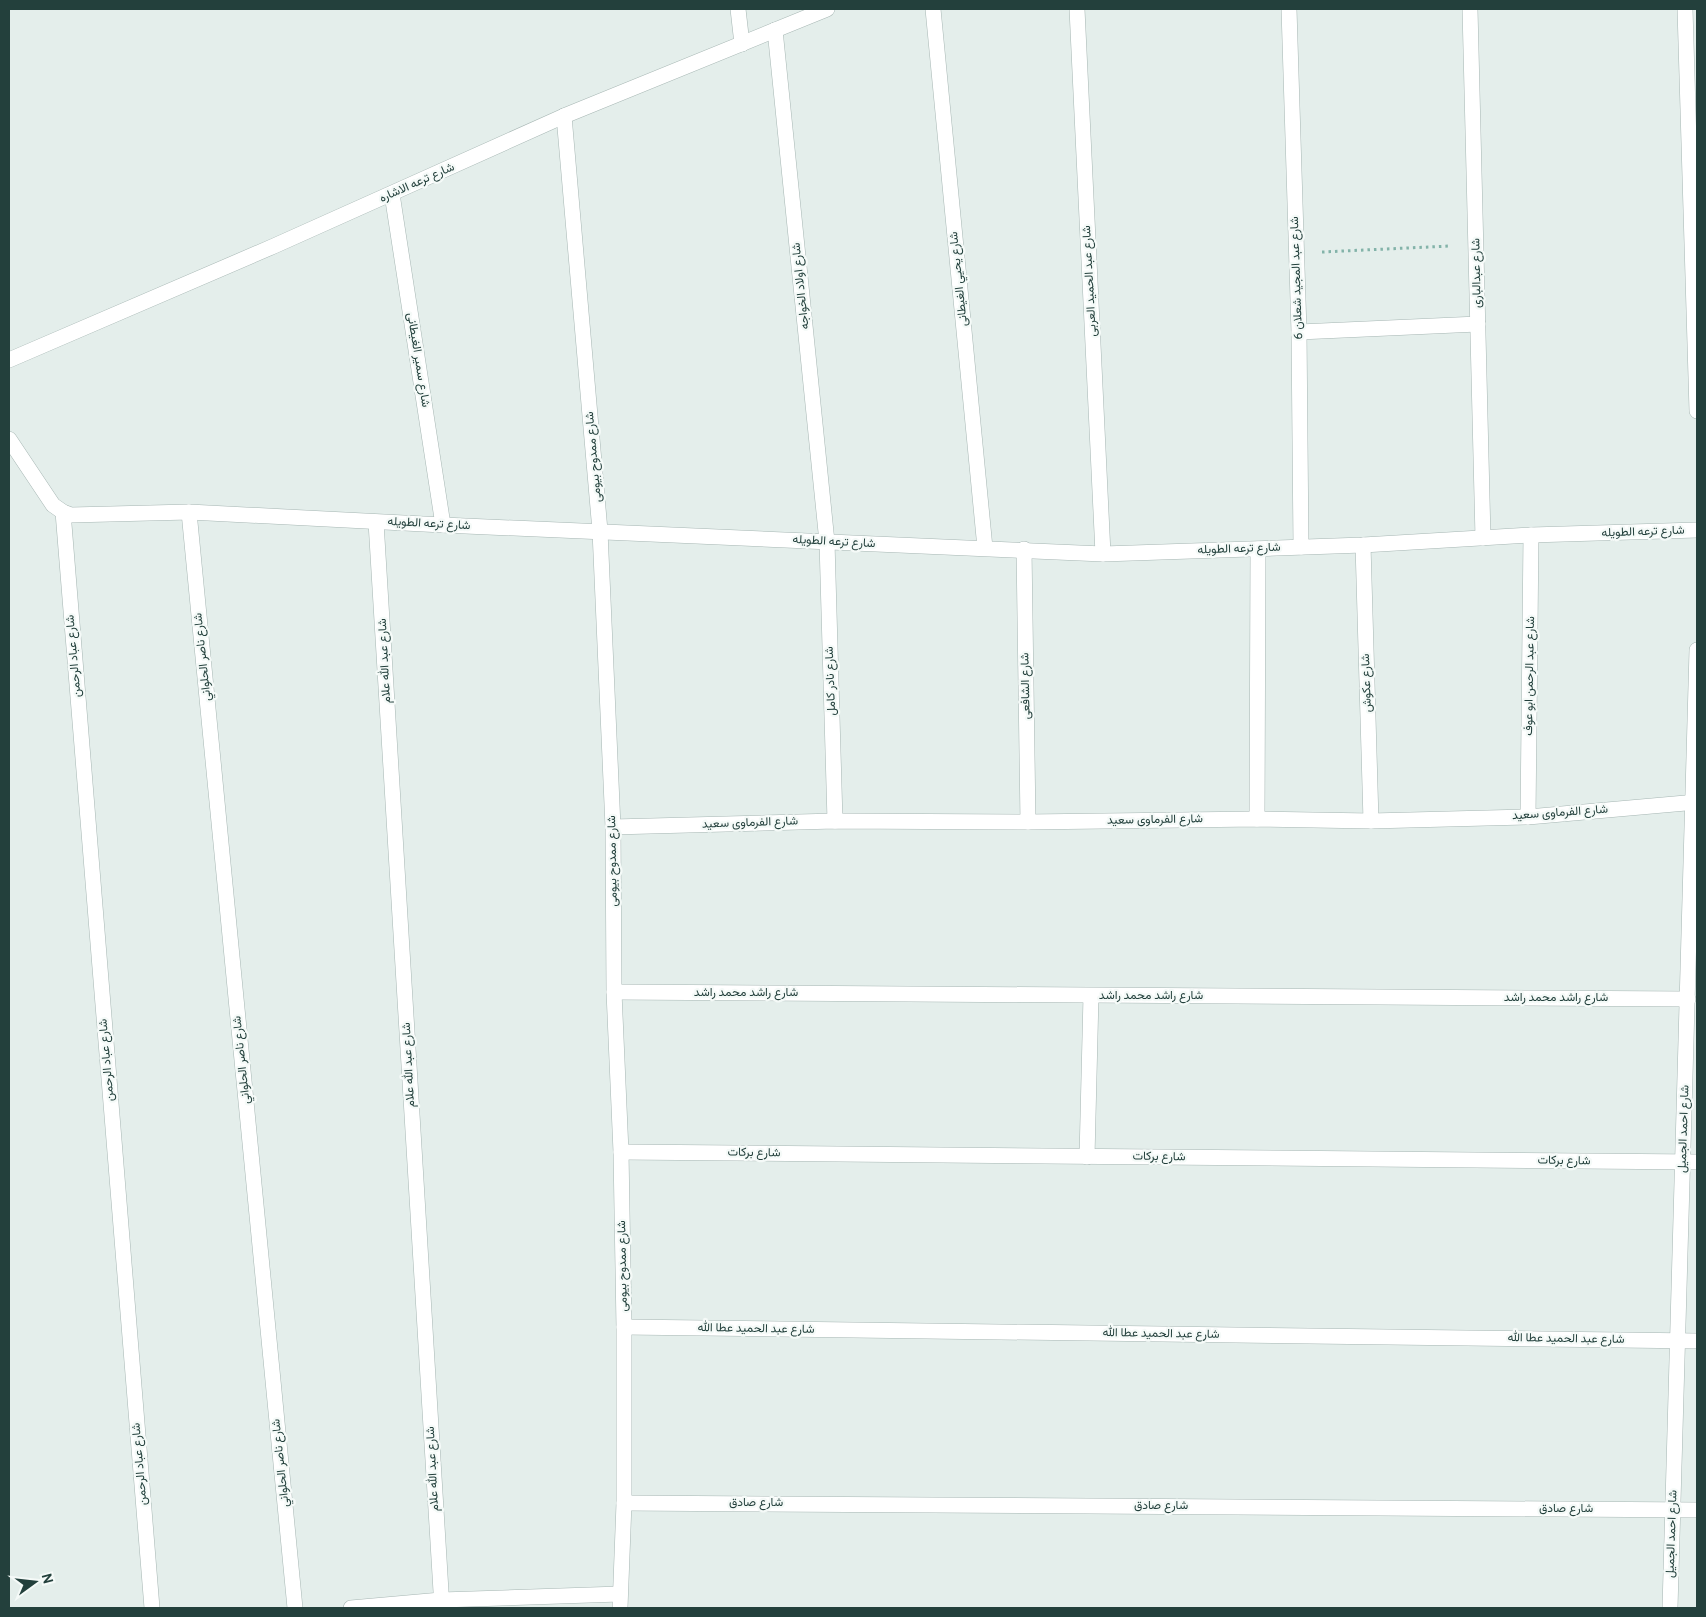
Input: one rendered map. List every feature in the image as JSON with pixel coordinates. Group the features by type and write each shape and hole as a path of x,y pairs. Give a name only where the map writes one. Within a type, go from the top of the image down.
{"street":[{"path":"738,9 742,44"},
{"name":"شارع ترعه الاشاره","path":"9,360 392,194 564,116 827,9"},
{"name":"شارع يحيي الغيطانى","path":"933,9 985,548"},
{"name":"شارع عبد الحميد العربى","path":"1077,9 1103,554"},
{"name":"شارع عبد المجيد شعلان 6","path":"1289,9 1299,332 1301,547"},
{"name":"شارع عبدالبارى","path":"1470,9 1483,538"},
{"path":"1685,9 1697,411"},
{"name":"شارع اولاد الخواجه","path":"775,30 827,542"},
{"name":"شارع ممدوح بيومى","path":"564,116 600,531 613,827 614,992 621,1152 624,1327 624,1502 620,1601"},
{"name":"شارع سمير الغيطانى","path":"392,194 443,525"},
{"path":"1299,332 1478,324"},
{"path":"9,439 53,505 62,512"},
{"name":"شارع ترعه الطويله","path":"62,512 80,515 188,512 1103,554 1363,545 1531,535 1697,530"},
{"name":"شارع عباد الرحمن","path":"62,512 152,1608"},
{"name":"شارع ناصر الحلواني","path":"188,512 295,1608"},
{"name":"شارع عبد الله علام","path":"376,522 441,1604"},
{"name":"شارع عبد الرحمن ابو عوف","path":"1528,817 1531,535"},
{"name":"شارع نادر كامل","path":"827,542 835,821"},
{"name":"شارع عكوش","path":"1363,545 1371,821"},
{"name":"شارع الشافعى","path":"1024,549 1028,822"},
{"path":"1257,819 1258,549"},
{"name":"شارع احمد الجميل","path":"1670,1608 1677,1340 1690,1162 1688,999 1695,802 1697,650"},
{"name":"شارع الفرماوى سعيد","path":"613,827 835,821 1028,822 1257,819 1371,821 1528,817 1695,802"},
{"name":"شارع راشد محمد راشد","path":"614,992 1688,999"},
{"path":"1087,1156 1091,996"},
{"name":"شارع بركات","path":"621,1152 1690,1162"},
{"name":"شارع عبد الحميد عطا الله","path":"624,1327 1697,1341"},
{"name":"شارع صادق","path":"624,1502 1697,1510"},
{"path":"351,1608 441,1604 620,1601"}],"path":[{"path":"1296,253 1476,244"}]}
